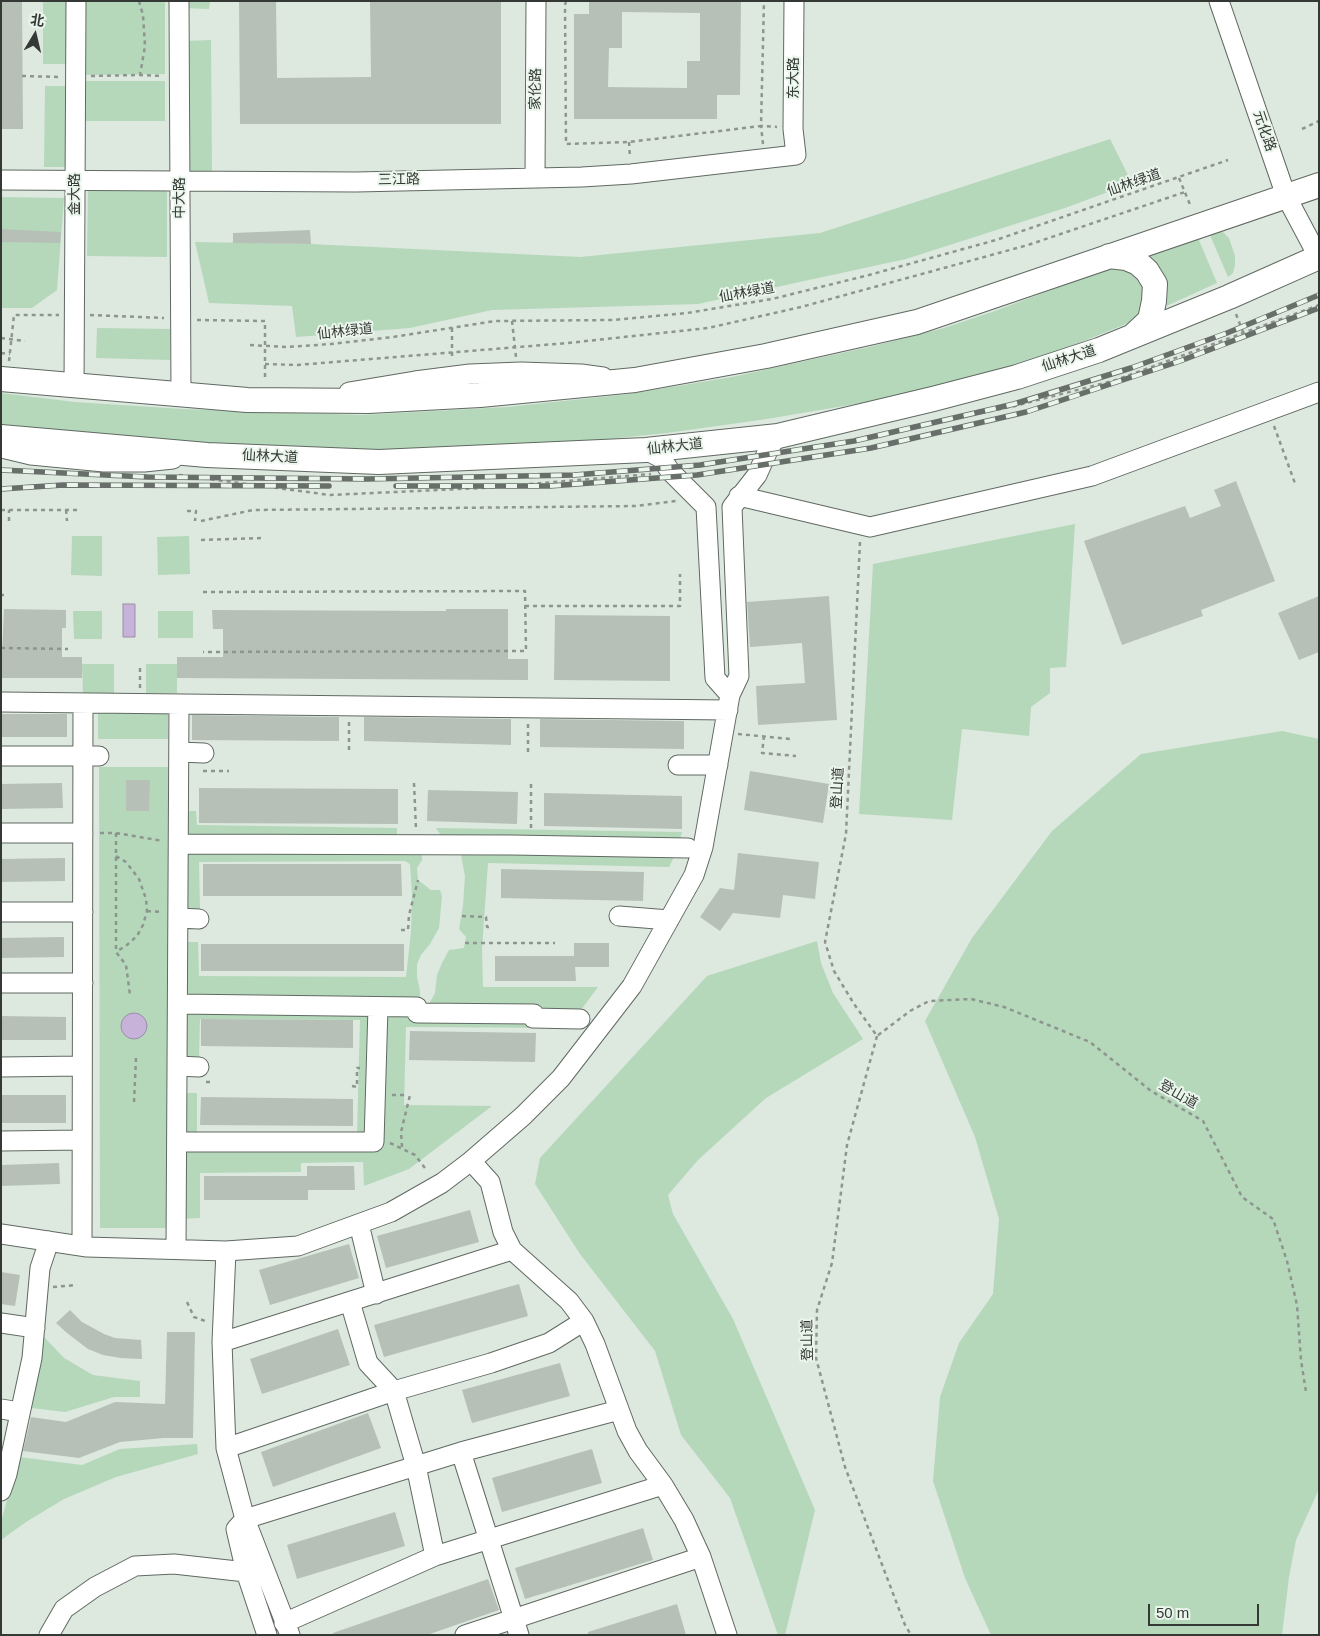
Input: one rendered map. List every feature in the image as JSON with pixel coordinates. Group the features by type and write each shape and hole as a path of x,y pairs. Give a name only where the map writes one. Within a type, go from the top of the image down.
{"main road":[{"path":"5,371 74,387 247,400 304,401 368,401 480,395 631,381 766,356 917,322 1319,185"},
{"path":"1109,256 1126,258 1138,263 1147,271 1154,284 1154,301 1150,320 1133,336"},
{"name":"仙林大道","path":"1,437 207,455 379,462 646,450 778,436 1016,377 1099,350 1229,298 1319,258"}],"street":[{"name":"金大路","path":"74,387 76,1"},
{"name":"中大路","path":"179,1 181,394"},
{"name":"家伦路","path":"535,177 536,1"},
{"name":"东大路","path":"794,1 793,129 796,155"},
{"name":"元化路","path":"1219,1 1286,196 1319,258"},
{"name":"三江路","path":"1,180 356,182 631,174 796,155"},
{"path":"738,496 870,527 1092,476 1319,392"},
{"path":"1,1234 82,1246 226,1250 298,1246 391,1212 442,1183 471,1161 523,1116 561,1078 632,986 694,875 703,847 729,702 739,676 732,507 738,496 757,475 770,446 778,436"},
{"path":"1,446 31,455 104,462 144,462 207,455"},
{"path":"646,450 660,458 686,488 698,497 706,507 715,678 729,702"},
{"path":"1,702 528,708 729,702"},
{"path":"82,1246 83,833 91,756 83,703"},
{"path":"176,1249 179,704"},
{"path":"179,752 204,753"},
{"path":"1,756 91,756"},
{"path":"678,765 718,765"},
{"path":"1,833 83,833"},
{"path":"179,844 512,845 688,848"},
{"path":"1,912 83,912"},
{"path":"619,916 669,920"},
{"path":"178,918 199,918"},
{"path":"1,983 83,983"},
{"path":"178,1004 417,1007 417,1013 534,1014 533,1018 580,1019"},
{"path":"177,1142 374,1142 378,1007"},
{"path":"1,1067 82,1066"},
{"path":"178,1066 199,1067"},
{"path":"1,1141 82,1140"},
{"path":"471,1161 490,1182 503,1232 512,1250 569,1301 584,1321 595,1344 619,1410 638,1451 684,1520 701,1557 727,1635"},
{"path":"359,1224 376,1294"},
{"path":"1,1491 7,1474 32,1358 40,1268 48,1241"},
{"path":"226,1250 222,1342 226,1448 245,1519 287,1629 435,1556 663,1486"},
{"path":"222,1342 512,1250"},
{"path":"350,1302 368,1362 394,1391 416,1466 435,1556"},
{"path":"226,1448 394,1391 491,1363 549,1343 584,1321"},
{"path":"1,1323 35,1328"},
{"path":"1,1409 20,1412"},
{"path":"267,1635 246,1572 236,1529 245,1519 461,1452 619,1410"},
{"path":"461,1452 517,1627"},
{"path":"465,1635 517,1627 701,1557"},
{"path":"49,1635 64,1609 95,1587 135,1566 174,1564 246,1572"}],"path":[{"path":"139,1 143,15 145,36 140,75"},
{"path":"566,1 566,144 629,142 761,126 793,129"},
{"path":"764,1 761,126 764,158"},
{"path":"22,76 140,75 180,78"},
{"path":"1302,129 1319,121"},
{"name":"仙林绿道","path":"250,345 287,347 331,344 495,321 613,320 687,313 772,299 996,240 1228,160"},
{"path":"1179,178 1191,207"},
{"path":"265,364 297,364 568,343 708,328 801,307 1028,245 1185,192"},
{"path":"1235,313 1243,332"},
{"path":"5,371 10,354 14,314 264,321 265,381 256,380"},
{"path":"512,321 517,365"},
{"path":"452,328 453,368"},
{"path":"1,338 25,341"},
{"path":"1,353 10,354"},
{"path":"1268,411 1296,486"},
{"path":"201,521 253,510 636,506 698,497"},
{"path":"1,510 80,510"},
{"path":"9,510 9,521"},
{"path":"66,510 67,521"},
{"path":"187,511 196,511 195,521"},
{"name":"登山道","path":"870,527 860,541 846,834 825,942 834,971 854,1004 877,1036"},
{"path":"201,540 264,538"},
{"path":"525,606 680,606 680,574"},
{"path":"203,592 525,591 526,651 203,652"},
{"path":"1,648 68,649"},
{"path":"140,664 140,704"},
{"path":"349,706 349,750"},
{"path":"528,708 528,752"},
{"path":"724,733 792,739"},
{"path":"764,736 762,753 796,756"},
{"path":"196,771 230,771"},
{"path":"414,783 416,835"},
{"path":"530,784 531,836"},
{"path":"130,995 126,965 116,952 116,833 179,844"},
{"path":"116,856 126,862 139,878 146,899 143,924 137,936 116,952"},
{"path":"401,930 408,930 408,915 418,880"},
{"path":"462,916 486,917 486,927 492,928"},
{"path":"465,943 555,943"},
{"name":"登山道","path":"911,1635 905,1625 845,1466 816,1358 817,1310 832,1263 847,1145 877,1036 910,1011 929,1001 971,999 1004,1007 1090,1042 1151,1091 1204,1121 1242,1197 1273,1219 1287,1261 1297,1305 1306,1392"},
{"path":"134,1102 136,1058"},
{"path":"402,1148 401,1132 410,1095"},
{"path":"374,1142 378,1144 392,1143 415,1154 425,1168"},
{"path":"38,1284 55,1287 77,1285"},
{"path":"187,1302 194,1317 210,1323 223,1323"}],"green space":[{"path":"43,1 68,1 68,64 43,64"},
{"path":"85,1 165,1 165,74 85,75"},
{"path":"184,1 210,1 209,9 184,8"},
{"path":"211,40 212,171 186,171 185,41"},
{"path":"85,81 165,81 165,121 85,121"},
{"path":"45,86 68,86 67,167 44,167"},
{"path":"1110,139 1132,183 1065,208 906,259 698,304 492,310 410,328 296,337 292,306 209,303 195,242 311,244 580,257 820,233"},
{"path":"88,188 167,189 167,257 87,256"},
{"path":"1,197 64,198 57,290 32,308 1,308"},
{"path":"1207,228 1216,228 1229,238 1235,256 1235,265 1233,273 1228,277"},
{"path":"1196,233 1217,283 1162,308 1140,257"},
{"path":"1120,267 1131,270 1144,283 1147,303 1136,320 1029,363 937,387 873,401 767,419 667,433 589,441 373,450 215,447 1,424 1,393 75,402 183,409 362,415 507,407 629,394 732,377 869,347 944,328 1104,270"},
{"path":"97,328 170,329 170,360 96,358"},
{"path":"1075,524 1066,667 1050,668 1050,693 1031,707 1029,736 962,729 952,820 859,814 873,564"},
{"path":"72,536 102,536 102,576 71,575"},
{"path":"189,536 190,574 158,575 157,537"},
{"path":"73,611 102,611 102,639 74,639"},
{"path":"158,611 193,611 193,638 158,638"},
{"path":"82,664 114,664 114,694 83,694"},
{"path":"146,664 177,664 177,693 146,693"},
{"path":"98,711 168,711 168,739 98,739"},
{"path":"1282,731 1319,739 1319,1489 1296,1540 1289,1577 1282,1635 991,1635 965,1578 933,1481 940,1397 959,1343 993,1294 999,1219 975,1137 925,1021 972,938 1052,831 1141,754"},
{"path":"99,767 168,767 168,1228 100,1228"},
{"path":"183,811 196,811 197,825 397,828 397,836 422,854 422,860 417,868 418,880 431,890 440,890 442,896 439,928 417,964 420,996 413,1007 424,1013 435,993 437,975 449,950 464,948 466,937 459,929 465,876 459,845 440,834 436,828 682,832 676,853 669,867 488,863 482,949 483,987 598,987 581,1010 564,1028 406,1027 404,1105 492,1106 409,1169 364,1186 363,1162 301,1163 301,1172 200,1173 200,1218 181,1219 181,1093 197,1093 197,1135 357,1134 360,1020 200,1019 199,1058 183,1058 183,942 198,942 199,976 406,977 411,932 412,894 410,864 405,861 199,862 200,909 182,909"},
{"path":"817,941 821,963 833,993 863,1039 766,1098 698,1160 668,1195 673,1214 733,1319 815,1510 785,1635 778,1635 730,1498 681,1435 655,1351 580,1254 535,1184 540,1158 707,976"},
{"path":"44,1337 64,1358 93,1375 140,1381 140,1397 114,1397 65,1412 31,1408"},
{"path":"197,1444 198,1454 116,1477 64,1499 1,1540 1,1522 19,1457 82,1465 120,1449"}],"shaded area":[{"path":"123,604 135,604 135,637 123,637"},
{"path":"134,1013 143,1017 147,1026 143,1035 134,1039 125,1035 121,1026 125,1017"}],"building":[{"path":"1,1 22,1 23,129 1,129"},
{"path":"239,1 276,1 277,78 371,77 370,1 501,1 501,124 240,124"},
{"path":"589,1 741,1 740,95 717,95 717,119 574,119 574,14 589,14","holes":["622,12 700,13 700,61 687,61 687,88 608,87 609,48 622,48"]},
{"path":"1,229 61,232 60,243 1,242"},
{"path":"310,230 311,244 233,243 233,233"},
{"path":"1236,481 1275,581 1201,610 1203,616 1122,645 1084,541 1185,506 1190,518 1221,506 1214,490"},
{"path":"829,596 837,720 758,725 756,686 805,683 802,643 750,647 747,602"},
{"path":"1319,596 1319,652 1299,660 1278,613"},
{"path":"4,609 66,610 66,628 62,628 62,657 82,657 82,678 1,678"},
{"path":"446,609 508,609 508,659 528,659 528,680 177,678 177,657 223,657 223,629 213,629 212,610 446,611"},
{"path":"555,615 670,616 670,681 554,680"},
{"path":"1,714 67,714 67,737 1,737"},
{"path":"192,715 339,717 339,741 192,740"},
{"path":"364,717 511,719 511,745 364,741"},
{"path":"540,719 684,721 684,749 540,747"},
{"path":"750,771 829,784 823,823 744,810"},
{"path":"126,780 150,780 149,811 126,811"},
{"path":"62,783 63,808 1,809 1,784"},
{"path":"199,788 398,789 398,824 199,823"},
{"path":"428,790 518,792 517,824 427,821"},
{"path":"544,793 682,796 682,829 544,826"},
{"path":"738,853 819,862 815,899 783,895 780,918 733,913 720,931 700,917 720,888 734,890"},
{"path":"65,858 65,881 1,882 1,859"},
{"path":"203,864 401,864 402,896 203,896"},
{"path":"501,869 644,872 643,901 501,898"},
{"path":"64,937 64,957 1,958 1,938"},
{"path":"574,943 609,943 609,967 575,967 576,981 495,981 495,956 574,956"},
{"path":"201,944 404,944 404,971 201,971"},
{"path":"1,1016 66,1017 66,1040 1,1040"},
{"path":"201,1019 353,1020 353,1048 201,1046"},
{"path":"410,1031 536,1033 535,1062 409,1060"},
{"path":"1,1095 66,1095 66,1123 1,1123"},
{"path":"201,1097 353,1099 353,1126 200,1125"},
{"path":"59,1163 60,1184 1,1186 1,1165"},
{"path":"307,1166 354,1166 355,1190 308,1190 308,1200 204,1200 204,1176 307,1176"},
{"path":"470,1210 479,1242 386,1268 377,1236"},
{"path":"349,1244 359,1278 270,1305 259,1270"},
{"path":"1,1272 20,1275 15,1306 1,1304"},
{"path":"519,1284 528,1316 384,1357 374,1325"},
{"path":"70,1310 82,1322 104,1334 115,1338 141,1340 142,1359 103,1355 88,1349 56,1323"},
{"path":"338,1329 350,1365 262,1394 250,1359"},
{"path":"167,1332 195,1332 193,1438 164,1438 120,1442 79,1458 23,1451 31,1417 66,1422 115,1402 165,1404"},
{"path":"560,1363 570,1396 472,1423 462,1390"},
{"path":"368,1413 381,1448 273,1487 261,1452"},
{"path":"592,1449 602,1483 502,1512 492,1478"},
{"path":"395,1512 405,1546 297,1579 287,1545"},
{"path":"643,1528 653,1560 525,1599 515,1568"},
{"path":"488,1579 499,1610 427,1635 334,1635 333,1633"},
{"path":"677,1604 686,1635 588,1635 588,1632"}],"railway":[{"path":"1,470 147,477 367,479 574,475 700,465 854,441 1014,404 1131,368 1227,333 1319,295"},
{"path":"396,486 550,486 697,475 871,448 1026,412 1180,361 1319,308"},
{"path":"1,489 63,485 329,486"}]}
